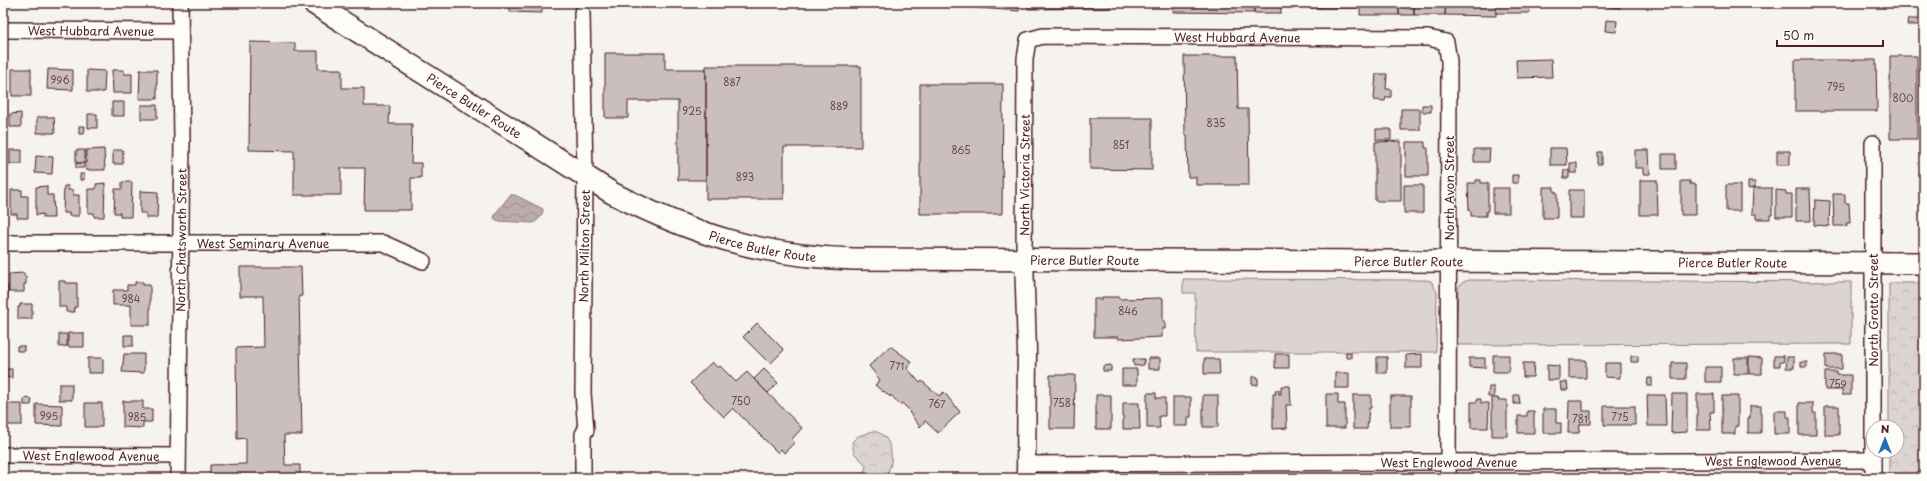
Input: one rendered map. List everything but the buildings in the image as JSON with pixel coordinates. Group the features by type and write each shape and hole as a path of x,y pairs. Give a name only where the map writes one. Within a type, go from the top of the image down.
{"main road":[{"name":"Pierce Butler Route","path":"313,3 612,193 653,213 703,233 763,250 825,258 1924,263"}],"street":[{"name":"North Chatsworth Street","path":"178,478 182,139 180,3"},
{"name":"North Milton Street","path":"582,13 585,176 583,393 586,430 583,434 583,478"},
{"name":"West Hubbard Avenue","path":"3,30 180,31"},
{"name":"West Hubbard Avenue","path":"1028,40 1043,36 1428,38 1446,42"},
{"name":"North Victoria Street","path":"1026,471 1024,59 1028,40"},
{"name":"North Avon Street","path":"1446,42 1449,61 1448,478"},
{"name":"North Grotto Street","path":"1873,143 1873,478"},
{"name":"West Seminary Avenue","path":"3,243 383,243 423,261"},
{"name":"West Englewood Avenue","path":"3,455 178,456"},
{"name":"West Englewood Avenue","path":"1026,471 1448,461 1873,460"}],"green space":[{"path":"1183,279 1431,281 1437,292 1436,352 1196,352 1195,293 1183,293"},
{"path":"1469,280 1851,282 1851,344 1456,345 1458,288 1463,282"},
{"path":"1889,283 1924,283 1924,478 1889,478 1889,459 1905,459 1905,419 1889,419"},
{"path":"873,431 884,436 890,446 891,464 887,474 883,478 857,478 865,470 866,465 854,453 852,442 858,436"}],"water":[{"path":"510,195 515,195 543,209 540,217 533,223 498,221 494,218 495,214"}]}
